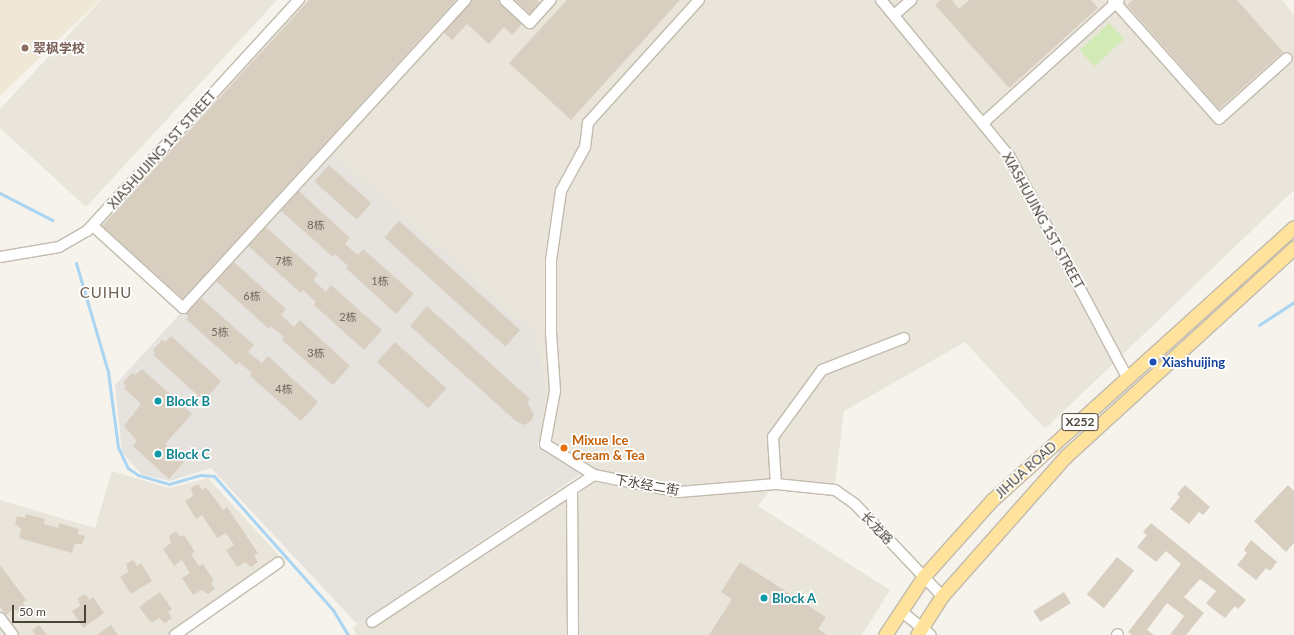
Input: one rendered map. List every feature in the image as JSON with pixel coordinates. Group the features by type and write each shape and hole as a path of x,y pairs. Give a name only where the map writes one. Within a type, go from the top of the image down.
{"main road":[{"name":"JIHUA ROAD","path":"885,635 924,576 992,500 1128,379 1294,227"},
{"name":"JIHUA ROAD","path":"923,632 942,596 1066,456 1294,248"}],"street":[{"name":"XIASHUIJING 1ST STREET","path":"0,257 66,244 93,226 299,0"},
{"path":"93,226 183,308 465,0"},
{"path":"506,0 530,23 551,0"},
{"name":"下水经二街","path":"699,0 588,122 584,147 561,191 551,260 551,332 555,391 545,444 594,476 679,492 776,484 798,486"},
{"name":"XIASHUIJING 1ST STREET","path":"881,0 1010,157 1128,379"},
{"path":"894,15 911,0"},
{"path":"983,123 1116,1 1219,119 1287,58"},
{"path":"776,484 773,438 822,370 904,338"},
{"path":"372,622 594,476"},
{"name":"长龙路","path":"798,486 835,490 845,497 942,596"},
{"path":"572,490 573,635"},
{"path":"175,635 278,563"},
{"path":"901,611 923,632"},
{"path":"0,618 13,635"}],"shaded area":[{"name":"翠枫学校","path":"0,0 100,0 0,96"},
{"path":"101,0 277,0 86,207 0,128 0,109"},
{"path":"301,0 1282,0 1294,15 1294,190 1045,429 965,342 844,411 835,484 776,478 679,486 596,470 551,441 537,441 546,389 182,312 92,229"},
{"path":"329,150 534,334 546,389 538,446 581,474 357,624 211,468 170,481 141,474 122,452 115,385"},
{"path":"112,471 169,488 208,478 286,563 184,635 0,635 0,500 95,528"},
{"path":"595,482 678,498 770,490 758,506 890,590 862,635 578,635 577,495"},
{"path":"568,484 569,635 356,635 353,627"}],"green space":[{"path":"1109,23 1124,39 1095,66 1080,50"}],"building":[{"path":"309,0 456,0 183,299 102,226"},
{"path":"471,0 499,0 522,24 512,35 504,27 489,44 467,24 452,40 444,33"},
{"path":"515,0 537,0 540,3 530,14"},
{"path":"567,0 680,0 571,120 509,63"},
{"path":"941,0 952,0 959,9 969,0 1091,0 1098,8 1009,88 935,5"},
{"path":"1133,0 1237,0 1283,52 1219,109 1127,5"},
{"path":"329,165 371,203 357,219 314,181"},
{"path":"299,191 350,238 345,244 358,255 363,249 414,294 396,314 346,268 348,266 335,254 333,257 281,211"},
{"path":"399,221 520,330 505,346 384,237"},
{"path":"266,227 318,274 313,280 326,292 331,285 382,330 364,350 314,305 316,302 303,290 301,293 248,246"},
{"path":"234,262 286,309 281,315 294,327 300,320 350,366 333,385 282,340 284,337 271,326 269,329 216,281"},
{"path":"201,298 254,345 248,352 262,363 268,356 318,402 301,421 250,376 252,373 239,362 237,365 186,319 188,317 186,314"},
{"path":"427,306 530,399 527,402 534,414 531,421 524,425 517,422 410,326"},
{"path":"171,336 221,381 204,401 153,355 155,353 153,350 162,340 165,342"},
{"path":"395,342 446,388 428,408 377,362"},
{"path":"142,369 192,414 165,444 184,462 169,479 133,446 137,441 124,426 141,404 124,388 126,386 123,383 132,373 135,375"},
{"path":"198,484 202,490 206,487 223,510 227,507 258,553 254,556 258,562 251,567 245,562 237,567 226,550 234,545 226,533 217,538 202,515 196,519 185,501 193,496 191,488"},
{"path":"1185,485 1210,507 1203,515 1199,512 1189,524 1170,509 1180,497 1177,494"},
{"path":"1288,485 1294,491 1294,543 1286,552 1254,521"},
{"path":"26,514 45,519 44,524 58,528 59,523 79,529 78,534 85,536 82,544 75,544 72,553 19,538 21,529 15,524 17,516 25,518"},
{"path":"1151,523 1246,600 1238,609 1235,606 1225,618 1213,609 1206,603 1216,591 1200,579 1184,597 1204,613 1186,635 1170,635 1184,616 1167,603 1147,630 1154,635 1132,635 1128,632 1181,564 1166,551 1156,562 1137,547 1147,535 1143,532"},
{"path":"176,531 180,537 184,535 195,552 191,554 199,566 203,564 214,581 211,583 215,589 208,594 201,590 193,595 182,578 190,573 182,560 174,566 163,549 171,543 169,536"},
{"path":"1251,540 1277,562 1270,571 1266,568 1256,580 1237,565 1247,553 1244,550"},
{"path":"1117,557 1134,571 1104,608 1087,594"},
{"path":"133,560 137,566 141,563 152,581 131,594 120,577 128,572 126,564"},
{"path":"740,562 826,617 818,629 827,635 709,635 732,599 721,592"},
{"path":"0,565 26,600 23,603 27,609 20,614 14,609 6,615 0,607"},
{"path":"160,592 172,609 168,612 172,618 165,623 159,618 151,623 139,607"},
{"path":"1064,592 1071,603 1040,622 1033,611"},
{"path":"85,594 89,600 93,597 104,613 83,628 72,611 80,606 78,598"},
{"path":"39,625 47,635 36,635 32,630"},
{"path":"111,625 118,635 97,635"}],"waterway":[{"path":"0,193 52,220"},
{"path":"76,263 108,372 118,447 128,468 138,475 169,484 201,475 214,476 333,610 348,635"},
{"path":"1259,325 1294,302"}],"place":[{"name":"翠枫学校","path":"25,48"},
{"name":"Xiashuijing","path":"1153,362"},
{"name":"Block B","path":"158,401"},
{"name":"Mixue Ice Cream & Tea","path":"564,448"},
{"name":"Block C","path":"158,454"},
{"name":"Block A","path":"764,598"}],"district":[{"name":"CUIHU","path":"106,293"}]}
